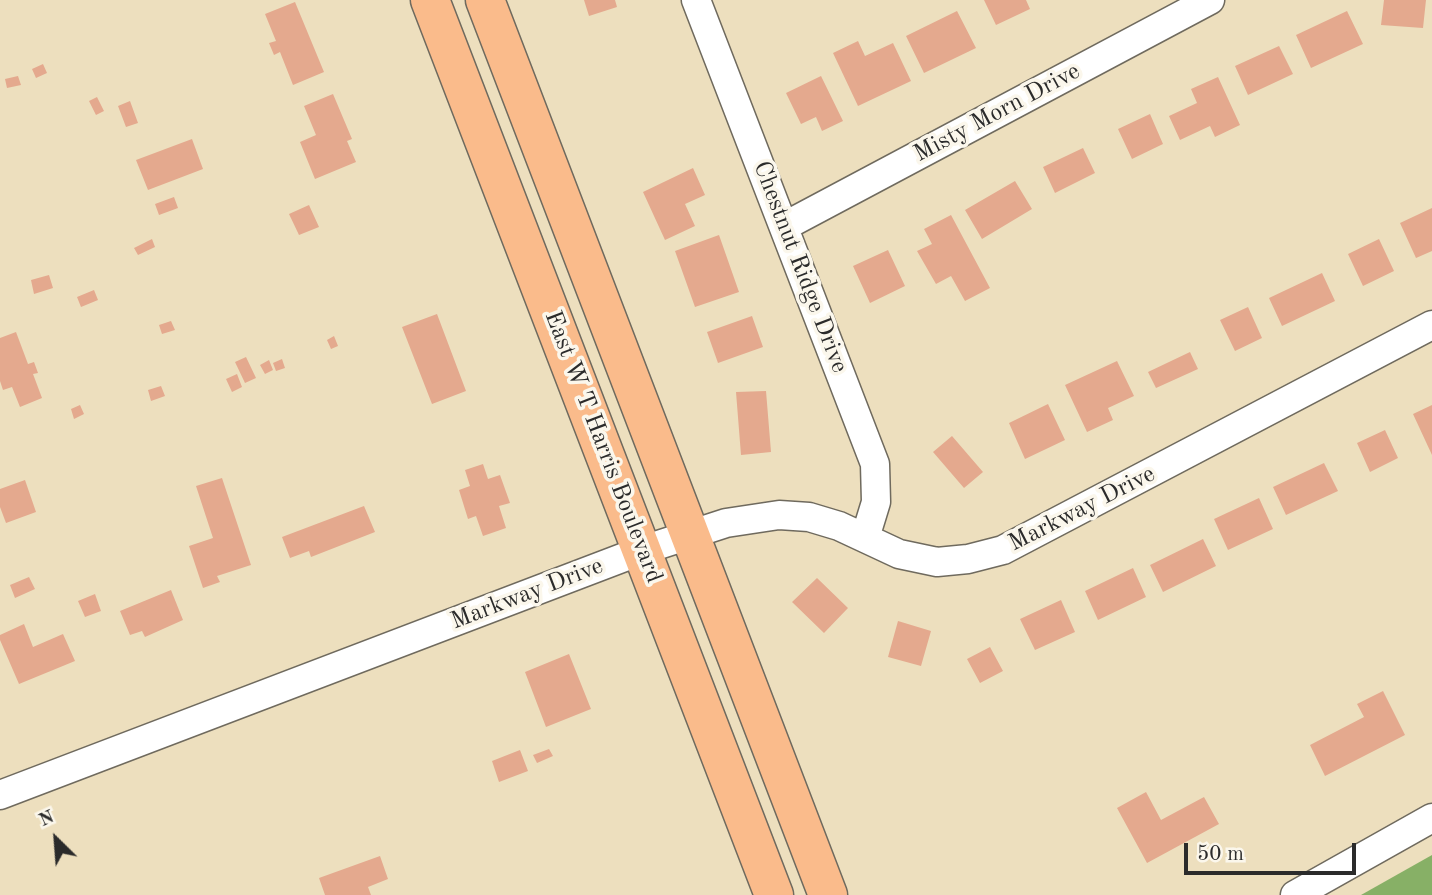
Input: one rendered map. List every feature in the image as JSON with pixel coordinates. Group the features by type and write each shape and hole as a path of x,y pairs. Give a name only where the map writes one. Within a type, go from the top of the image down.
{"main road":[{"name":"East W T Harris Boulevard","path":"430,0 774,895"},
{"name":"East W T Harris Boulevard","path":"485,0 828,895"}],"street":[{"name":"Chestnut Ridge Drive","path":"696,0 875,464 876,502 865,538"},
{"name":"Misty Morn Drive","path":"785,226 1210,0"},
{"name":"Markway Drive","path":"0,795 643,550 726,523 779,514 809,517 839,526 912,558 937,562 968,559 1003,550 1432,325"},
{"path":"1295,895 1432,818"}],"green space":[{"path":"1432,855 1432,895 1361,895"}],"building":[{"path":"584,0 615,0 617,7 589,16"},
{"path":"984,0 1026,0 1030,9 996,25"},
{"path":"1384,0 1426,0 1423,28 1381,25"},
{"path":"295,2 324,72 293,85 280,52 274,55 269,43 276,41 265,14"},
{"path":"957,11 976,48 924,73 906,36"},
{"path":"1347,11 1363,44 1311,68 1296,35"},
{"path":"858,41 865,56 893,43 911,81 858,106 833,53"},
{"path":"1279,46 1293,74 1248,95 1235,66"},
{"path":"43,64 47,73 36,78 32,69"},
{"path":"18,76 21,85 7,88 5,79"},
{"path":"821,76 843,121 822,131 816,117 801,124 786,93"},
{"path":"1218,77 1240,125 1215,137 1210,126 1180,140 1169,116 1197,103 1191,89"},
{"path":"333,94 352,139 347,141 356,162 315,179 300,142 316,135 304,106"},
{"path":"97,97 104,111 96,115 89,101"},
{"path":"130,101 138,123 126,127 118,106"},
{"path":"1150,114 1163,144 1132,159 1118,129"},
{"path":"192,139 203,169 148,190 136,160"},
{"path":"1083,148 1095,173 1055,193 1043,167"},
{"path":"693,168 705,195 685,204 695,226 665,240 643,192"},
{"path":"1015,181 1032,209 982,239 965,210"},
{"path":"174,197 178,208 159,215 155,204"},
{"path":"309,205 319,227 299,235 289,214"},
{"path":"1432,208 1432,251 1416,258 1400,223"},
{"path":"951,215 990,288 965,301 951,276 936,284 917,251 932,244 924,229"},
{"path":"719,235 739,292 695,307 675,251"},
{"path":"152,239 155,247 138,255 134,248"},
{"path":"1379,239 1394,271 1363,286 1348,254"},
{"path":"888,250 905,286 870,303 853,266"},
{"path":"1322,273 1335,301 1282,326 1269,298"},
{"path":"49,275 53,288 34,294 31,280"},
{"path":"94,290 98,300 81,307 77,297"},
{"path":"1248,307 1262,338 1235,351 1220,320"},
{"path":"437,314 466,391 432,404 402,327"},
{"path":"752,316 763,347 718,363 707,332"},
{"path":"171,321 175,330 162,334 159,325"},
{"path":"16,332 28,364 34,362 38,373 33,374 42,398 20,407 12,387 3,390 0,381 0,338"},
{"path":"334,336 338,346 331,349 327,340"},
{"path":"1190,352 1198,369 1156,388 1148,372"},
{"path":"246,357 256,378 245,383 235,362"},
{"path":"282,359 285,368 276,371 273,363"},
{"path":"269,360 273,370 265,374 260,365"},
{"path":"1117,361 1134,396 1108,408 1113,420 1087,432 1065,385"},
{"path":"237,374 242,387 232,392 226,379"},
{"path":"161,386 165,396 151,401 148,390"},
{"path":"766,391 771,452 741,455 736,392"},
{"path":"1048,404 1065,440 1025,459 1009,423"},
{"path":"80,405 84,414 74,419 71,409"},
{"path":"1432,405 1432,455 1413,414"},
{"path":"1385,430 1398,458 1370,472 1357,443"},
{"path":"952,436 983,472 964,488 933,452"},
{"path":"1324,463 1338,491 1286,515 1273,487"},
{"path":"483,464 488,479 500,475 510,503 499,506 506,528 483,536 476,516 468,519 459,490 470,486 465,470"},
{"path":"222,478 251,565 217,576 220,582 203,588 189,546 213,538 196,486"},
{"path":"25,480 36,512 6,523 0,507 0,489"},
{"path":"1259,498 1273,529 1228,550 1214,519"},
{"path":"364,506 375,532 311,557 309,551 290,558 282,537"},
{"path":"1203,539 1216,566 1163,592 1150,565"},
{"path":"1133,568 1146,597 1098,620 1085,591"},
{"path":"29,577 35,589 15,598 10,585"},
{"path":"817,578 848,608 824,633 792,602"},
{"path":"171,590 183,620 145,637 142,631 130,635 120,611"},
{"path":"95,594 101,611 85,617 78,601"},
{"path":"1061,600 1075,632 1035,650 1020,619"},
{"path":"898,621 931,631 921,666 888,657"},
{"path":"24,624 33,647 63,634 75,661 19,684 0,635"},
{"path":"990,647 1003,671 980,683 967,659"},
{"path":"569,654 591,709 546,727 525,672"},
{"path":"1383,691 1405,735 1325,776 1310,745 1364,717 1357,704"},
{"path":"549,749 553,756 537,763 533,755"},
{"path":"520,750 528,771 499,782 492,761"},
{"path":"1146,792 1161,820 1204,797 1219,824 1147,863 1117,808"},
{"path":"380,856 388,879 368,887 371,895 325,895 319,878"}]}
